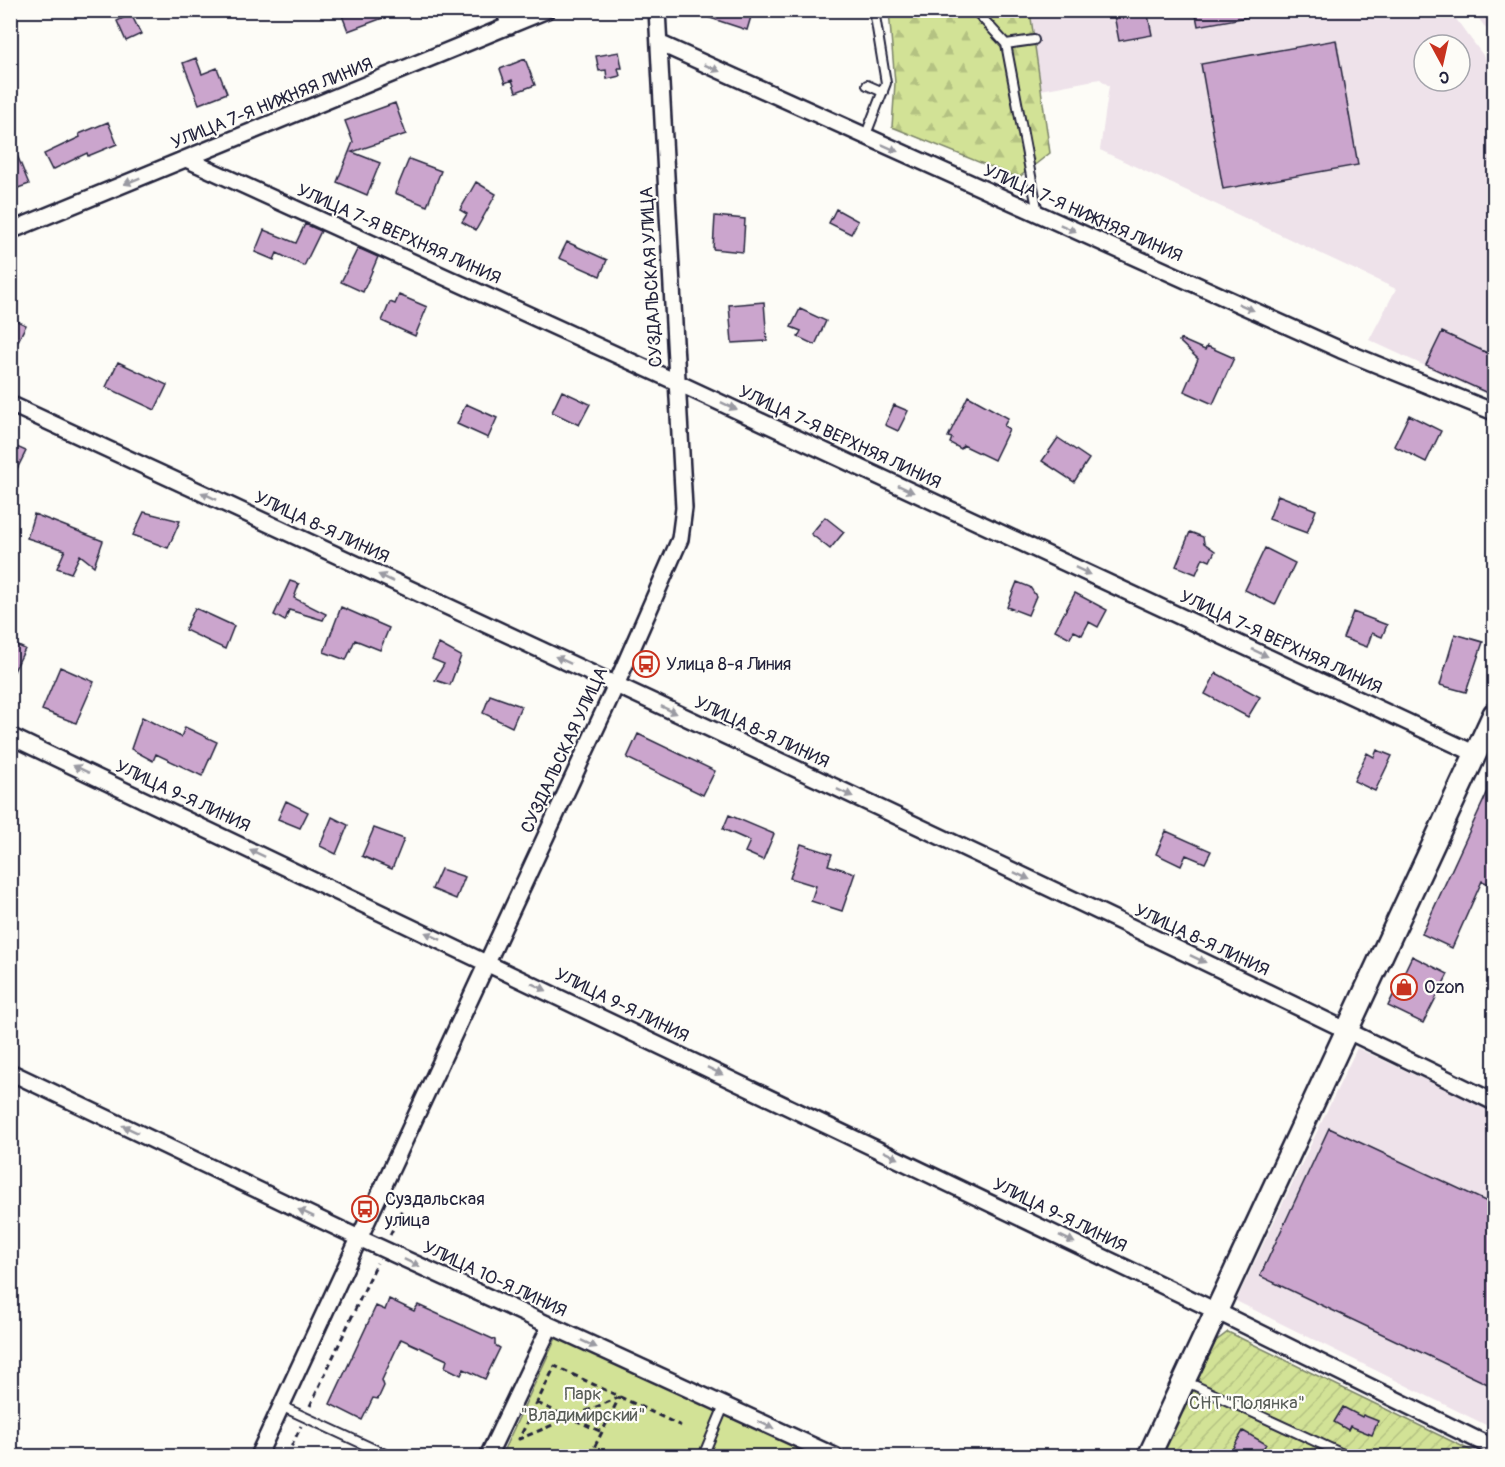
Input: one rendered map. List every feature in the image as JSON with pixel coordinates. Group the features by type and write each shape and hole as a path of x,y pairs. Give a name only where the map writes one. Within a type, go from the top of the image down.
{"street":[{"path":"504,10 510,26"},
{"name":"УЛИЦА 7-Я НИЖНЯЯ ЛИНИЯ","path":"10,231 548,10"},
{"name":"СУЗДАЛЬСКАЯ УЛИЦА","path":"258,1456 616,684 680,539 684,508 657,10"},
{"name":"УЛИЦА 7-Я НИЖНЯЯ ЛИНИЯ","path":"659,44 1348,353 1494,412"},
{"name":"УЛИЦА 7-Я ВЕРХНЯЯ ЛИНИЯ","path":"186,159 676,382 1476,754"},
{"name":"УЛИЦА 8-Я ЛИНИЯ","path":"10,404 616,684 1347,1030 1494,1102"},
{"path":"1149,1456 1476,754 1493,723"},
{"name":"УЛИЦА 9-Я ЛИНИЯ","path":"10,736 1216,1311 1494,1448"},
{"name":"УЛИЦА 10-Я ЛИНИЯ","path":"10,1072 359,1238 835,1456"},
{"path":"488,1456 550,1326"}],"lane":[{"path":"865,137 886,84 874,10"},
{"path":"975,10 1006,44 1038,215"},
{"path":"1006,44 1035,40"},
{"path":"867,86 883,92"},
{"path":"1184,1381 1347,1456"},
{"path":"281,1406 389,1456"},
{"path":"703,1456 724,1406"}],"path":[{"path":"287,1456 403,1207"},
{"path":"620,1397 519,1439 555,1366 681,1426"},
{"path":"590,1456 620,1397"},
{"path":"537,1403 602,1432"}],"shaded area":[{"path":"1030,11 1450,11 1466,33 1412,33 1412,93 1472,93 1472,40 1494,70 1494,398 1369,340 1396,289 1100,150 1109,86 1100,79 1041,90"},
{"path":"1473,11 1494,11 1494,40 1488,31"},
{"path":"1357,1048 1494,1112 1494,1429 1236,1301"}],"green space":[{"path":"889,11 902,11 903,14 952,16 958,11 1030,11 1050,153 1018,178 892,127 895,83"},
{"name":"СНТ \"Полянка\"","path":"1228,1332 1482,1456 1161,1456 1216,1341"},
{"name":"Парк \"Владимирский\"","path":"557,1336 826,1456 501,1456"}],"water":[{"path":"902,10 958,11 946,17 931,18 909,15 903,13"}],"building":[{"path":"340,10 399,10 399,12 348,31"},
{"path":"696,10 753,10 747,30 695,13"},
{"path":"1113,10 1147,10 1152,35 1119,41"},
{"path":"1195,10 1247,10 1248,17 1198,26"},
{"path":"131,14 141,34 126,41 117,21"},
{"path":"1336,40 1358,165 1223,189 1201,64"},
{"path":"619,52 622,68 618,68 620,76 607,79 606,70 599,71 596,56"},
{"path":"196,58 202,74 217,68 227,93 199,104 183,63"},
{"path":"525,59 535,85 516,92 512,80 505,83 500,69"},
{"path":"395,103 406,134 352,152 380,163 367,195 337,182 353,142 345,121"},
{"path":"108,122 117,144 88,156 87,153 52,170 44,154 80,137 79,134"},
{"path":"10,138 29,184 10,191"},
{"path":"409,159 441,171 427,206 395,193"},
{"path":"476,182 496,194 476,230 462,222 467,214 460,210"},
{"path":"836,209 858,221 851,234 829,223"},
{"path":"715,216 745,219 743,252 713,249"},
{"path":"305,224 321,231 304,266 277,253 274,260 255,252 264,230 296,243"},
{"path":"567,242 607,260 600,276 559,258"},
{"path":"358,248 378,257 363,292 341,282"},
{"path":"399,295 427,307 415,336 382,321 390,302 395,304"},
{"path":"764,302 767,341 732,343 729,305"},
{"path":"800,309 826,321 815,345 798,337 801,331 791,327"},
{"path":"10,318 26,325 10,357"},
{"path":"1442,332 1494,356 1494,396 1426,365"},
{"path":"1180,339 1205,350 1207,346 1234,358 1213,404 1184,391 1198,359 1179,341"},
{"path":"118,362 167,385 155,410 106,387"},
{"path":"562,391 590,404 579,425 552,412"},
{"path":"968,396 1008,418 1004,426 1009,429 994,460 963,445 961,449 950,443 952,438 948,437"},
{"path":"466,404 497,418 488,438 457,424"},
{"path":"894,405 908,411 898,431 885,425"},
{"path":"1409,415 1441,431 1426,462 1394,446"},
{"path":"1058,438 1089,459 1074,482 1042,461"},
{"path":"10,444 26,451 10,483"},
{"path":"1278,495 1316,510 1307,533 1269,519"},
{"path":"144,512 180,521 168,548 133,535"},
{"path":"34,514 103,541 94,566 80,555 71,573 57,568 65,550 27,538"},
{"path":"825,517 844,532 830,549 811,534"},
{"path":"1190,532 1203,537 1204,543 1215,551 1210,561 1203,558 1196,574 1176,566"},
{"path":"1265,548 1295,563 1275,605 1245,590"},
{"path":"290,581 299,584 294,598 326,614 323,620 289,610 285,621 274,615"},
{"path":"1017,582 1030,587 1036,596 1028,615 1007,607"},
{"path":"1075,593 1107,610 1098,627 1089,622 1082,635 1074,631 1070,638 1055,630"},
{"path":"341,607 389,628 380,650 355,640 346,660 324,652"},
{"path":"195,608 234,626 225,649 185,630"},
{"path":"1353,612 1387,625 1382,637 1372,633 1367,647 1343,638"},
{"path":"1455,634 1483,642 1466,692 1440,685"},
{"path":"10,642 25,649 10,679"},
{"path":"439,644 461,656 450,685 435,680 444,664 432,659"},
{"path":"60,667 94,682 76,723 42,710"},
{"path":"1216,673 1260,697 1248,717 1205,694"},
{"path":"490,695 521,706 512,727 483,713"},
{"path":"142,717 181,737 185,727 217,742 202,776 156,754 153,761 131,749"},
{"path":"638,734 715,771 703,795 627,758"},
{"path":"1377,750 1392,756 1375,791 1354,781 1367,753 1374,757"},
{"path":"1494,778 1494,886 1482,881 1452,948 1422,934"},
{"path":"286,801 308,812 300,828 278,819"},
{"path":"729,815 774,834 763,860 745,852 750,841 723,829"},
{"path":"332,817 348,825 336,854 320,846"},
{"path":"374,828 404,839 392,869 362,856"},
{"path":"1166,831 1211,851 1205,863 1186,855 1181,866 1156,854"},
{"path":"801,844 832,854 828,865 855,873 842,911 811,901 816,886 790,878"},
{"path":"441,869 465,877 456,899 432,889"},
{"path":"1412,956 1448,974 1423,1023 1388,1006"},
{"path":"1329,1128 1494,1205 1494,1387 1260,1276"},
{"path":"389,1299 414,1311 418,1305 495,1340 495,1345 500,1348 485,1379 464,1369 461,1375 445,1367 447,1360 401,1339 382,1380 384,1386 378,1399 373,1398 362,1420 330,1404 376,1306 385,1310"},
{"path":"1343,1407 1362,1417 1363,1415 1378,1421 1372,1435 1350,1426 1348,1430 1334,1422"},
{"path":"1243,1431 1266,1444 1259,1456 1228,1456"}],"place":[{"name":"Улица 8-я Линия","path":"646,664"},
{"name":"Ozon","path":"1404,987"},
{"name":"Суздальская улица","path":"365,1209"}]}
